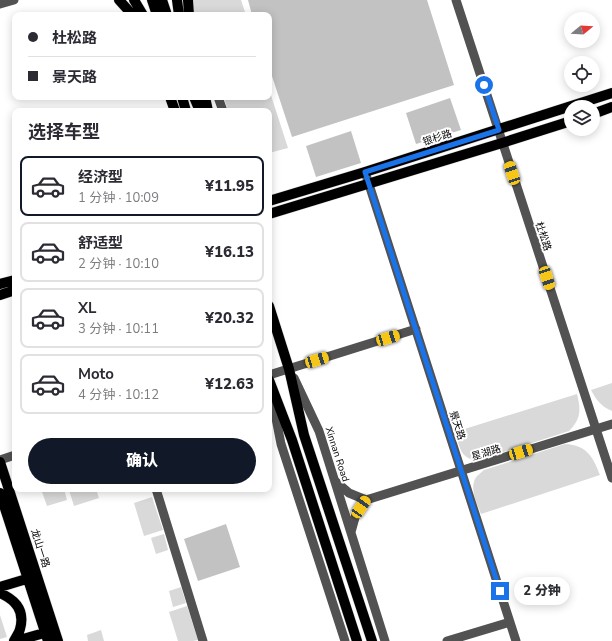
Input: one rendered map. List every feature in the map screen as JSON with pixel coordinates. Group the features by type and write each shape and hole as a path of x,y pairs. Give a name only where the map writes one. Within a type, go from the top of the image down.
{"main road":[{"path":"119,0 130,12"},
{"path":"134,0 141,12"},
{"path":"152,0 156,12"},
{"path":"162,0 166,12"},
{"path":"177,0 179,12"},
{"path":"188,0 189,12"},
{"name":"银杉路","path":"272,200 499,130 612,93"},
{"path":"196,100 203,108"},
{"path":"600,112 612,108"},
{"path":"272,213 564,123"},
{"path":"0,284 12,281"},
{"path":"0,295 12,291"},
{"name":"Xinnan Road","path":"272,315 289,369 304,435 372,641"},
{"path":"272,388 292,440 357,641"},
{"name":"龙山一路","path":"0,461 49,634 58,641"},
{"name":"龙山一路","path":"0,493 33,577"},
{"path":"0,587 33,577"},
{"path":"0,593 18,605 22,617 20,629 15,641"},
{"path":"15,641 49,634"}],"street":[{"path":"0,4 14,0"},
{"name":"杜松路","path":"456,0 612,478"},
{"name":"景天路","path":"365,172 516,641"},
{"path":"272,374 416,329"},
{"name":"Xinnan Road","path":"289,369 319,431 385,641"},
{"path":"272,399 281,444 345,641"},
{"name":"星湖路","path":"366,500 612,424"},
{"path":"0,461 12,456"},
{"path":"335,481 350,493 366,500 356,514 351,532"},
{"path":"157,492 203,641"},
{"path":"447,641 510,622"}],"shaded area":[{"path":"192,0 241,0 245,12 193,12"},
{"path":"272,98 288,148 272,152 272,108 227,108 225,100 272,100"},
{"path":"612,383 612,411 600,403 591,390"},
{"path":"577,394 579,414 576,422 569,431 479,460 468,458 462,452 455,432"},
{"path":"565,444 579,447 588,453 595,463 600,475 481,514 473,488 476,478 484,470"},
{"path":"42,492 65,492 67,500 47,506"},
{"path":"70,492 97,492 99,498 74,506"},
{"path":"152,497 163,530 144,536 134,503"},
{"path":"164,534 168,550 156,554 151,538"},
{"path":"181,587 186,603 173,607 169,591"},
{"path":"187,606 198,640 178,641 169,612"},
{"path":"0,615 7,637 0,639"},
{"path":"101,630 104,641 88,641 87,635"}],"building":[{"path":"248,0 427,0 454,85 292,137 272,76 272,12 251,12"},
{"path":"450,98 461,130 416,144 406,113"},
{"path":"351,131 361,163 316,177 306,146"},
{"path":"226,524 240,567 198,581 184,539"}],"route":[{"path":"484,85 499,130 365,172 500,591"}]}
